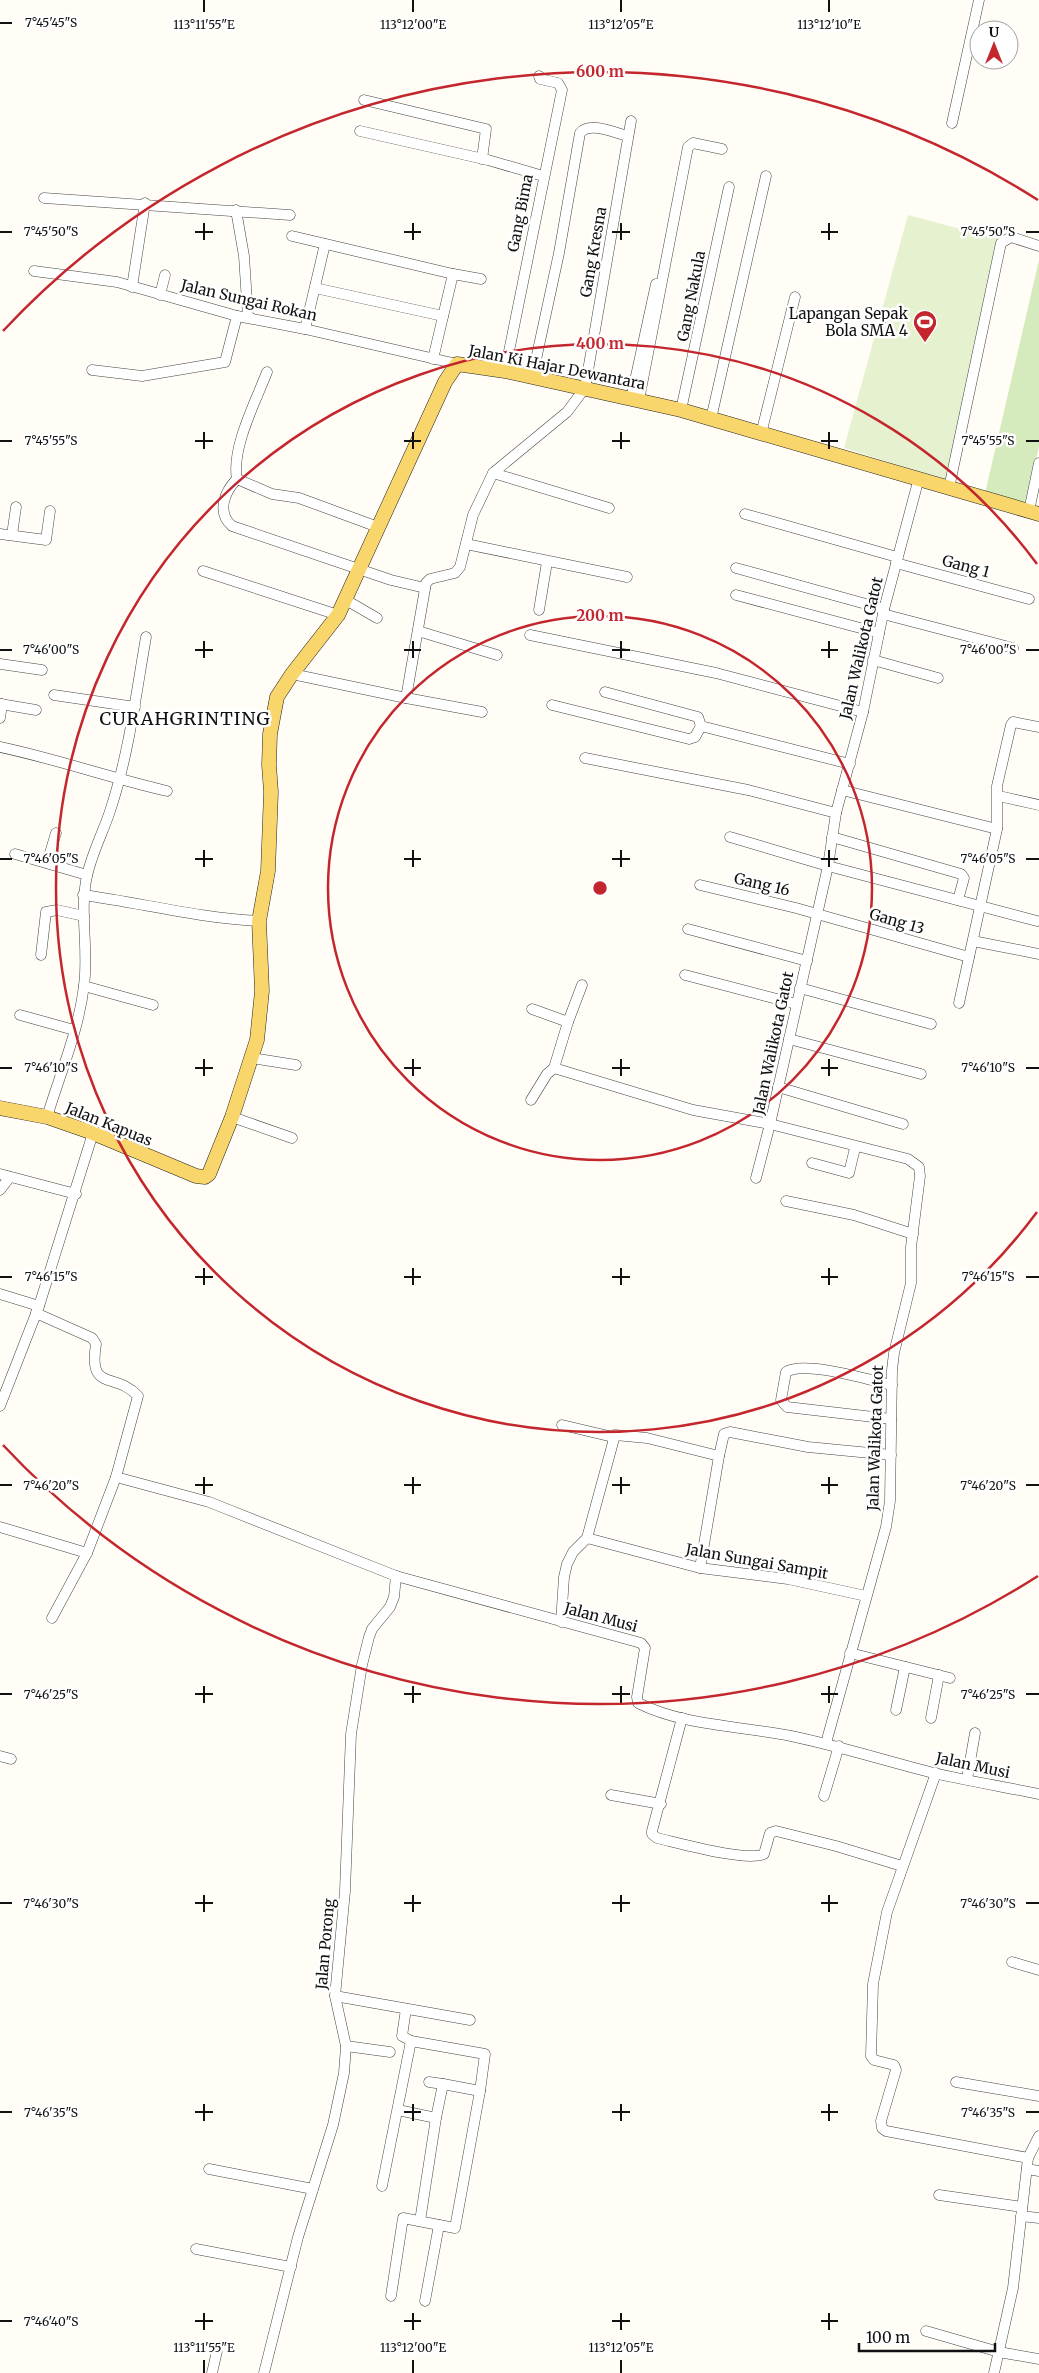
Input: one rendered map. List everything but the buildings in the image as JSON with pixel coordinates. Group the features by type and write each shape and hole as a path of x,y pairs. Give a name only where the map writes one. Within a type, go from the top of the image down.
{"main road":[{"name":"Jalan Ki Hajar Dewantara","path":"205,1177 212,1169 258,1040 262,998 259,921 269,853 271,727 277,697 292,674 338,615 361,569 378,527 445,382 457,364 505,371 681,410 1034,512"},
{"name":"Jalan Kapuas","path":"0,1108 47,1117 92,1137 205,1177"}],"street":[{"path":"952,123 979,0"},
{"name":"Gang Bima","path":"505,371 543,176 562,90 558,83 540,79 539,76"},
{"path":"364,100 486,129 482,159"},
{"name":"Gang Kresna","path":"585,388 631,121"},
{"path":"532,378 559,253 580,133 583,129 591,127 628,136"},
{"path":"360,131 482,159 543,176"},
{"path":"671,223 689,145 693,142 722,149"},
{"path":"635,400 649,339 671,223 682,151"},
{"path":"711,419 766,176"},
{"name":"Gang Nakula","path":"681,410 729,187"},
{"path":"44,198 145,203 290,215"},
{"path":"132,287 145,203"},
{"path":"236,210 244,256 248,318"},
{"path":"292,236 452,274 481,279"},
{"path":"949,488 1002,243 1011,237 1039,246"},
{"path":"305,329 325,244"},
{"name":"Jalan Sungai Rokan","path":"34,271 100,278 237,316 305,329 457,364"},
{"path":"433,359 452,274"},
{"path":"160,295 165,275"},
{"path":"315,288 443,316"},
{"path":"761,434 794,298"},
{"path":"92,370 142,376 190,367 220,365 225,362 237,316"},
{"path":"237,479 236,470 240,446 267,372"},
{"path":"406,698 425,588 430,579 455,573 460,567 473,515 493,473 567,412 585,388"},
{"path":"1034,512 1039,463"},
{"path":"493,473 609,508"},
{"name":"Jalan Walikota Gatot","path":"826,1744 886,1527 890,1501 894,1353 911,1283 913,1234 920,1176 919,1167 908,1159 855,1148 770,1124 828,866 836,813 863,712 896,560 919,478"},
{"path":"237,479 272,494 299,498 378,527"},
{"path":"237,479 228,488 223,504 228,522 232,526 391,580 425,588"},
{"path":"12,535 16,507"},
{"path":"0,534 46,540 50,511"},
{"name":"Gang 1","path":"745,514 1029,598"},
{"path":"466,544 627,577"},
{"path":"539,610 547,562"},
{"path":"736,568 1013,648"},
{"path":"203,570 338,615"},
{"path":"736,595 879,632"},
{"path":"346,600 377,618"},
{"path":"418,631 497,655"},
{"path":"530,635 716,673 863,712"},
{"path":"47,1117 74,1030 84,986 86,957 83,895 96,844 111,808 118,780 135,708 146,637"},
{"path":"873,660 938,678"},
{"path":"0,664 42,670"},
{"path":"292,674 482,712"},
{"path":"552,705 689,739 695,737 701,726 698,717 605,692"},
{"path":"54,695 135,708"},
{"path":"0,718 1,704 36,710"},
{"path":"959,1003 997,830 999,796 997,786 1012,723 1039,726"},
{"path":"701,726 850,764"},
{"path":"0,747 38,755 118,780 167,791"},
{"path":"585,758 748,790 836,813"},
{"path":"842,790 997,830"},
{"path":"999,796 1039,805"},
{"path":"47,863 56,833"},
{"path":"730,837 828,866 1038,921"},
{"path":"832,838 961,874 964,878 958,900"},
{"path":"15,854 87,875"},
{"name":"Gang 16","path":"700,885 817,913"},
{"path":"83,895 153,908 235,920 259,921"},
{"path":"41,955 46,912 57,910 84,916"},
{"name":"Gang 13","path":"817,913 969,957"},
{"path":"688,929 807,961"},
{"path":"973,941 1039,954"},
{"path":"685,975 796,1004"},
{"path":"531,1100 547,1074 554,1068 582,985"},
{"path":"84,986 153,1005"},
{"path":"800,988 931,1024"},
{"path":"532,1009 568,1022"},
{"path":"20,1014 74,1030"},
{"path":"789,1039 922,1074"},
{"path":"252,1058 296,1065"},
{"path":"554,1068 693,1110 770,1124 756,1178"},
{"path":"778,1087 903,1124"},
{"path":"232,1117 292,1138"},
{"path":"1,1400 37,1310 76,1194 92,1137"},
{"path":"812,1164 849,1173 855,1148"},
{"path":"0,1190 5,1175 76,1194"},
{"path":"786,1201 854,1215 913,1234"},
{"path":"0,1294 37,1310 92,1338 96,1344 94,1366 98,1375 129,1389 138,1396 116,1477 87,1552 52,1618"},
{"path":"892,1385 817,1370 792,1368 786,1372 781,1400 787,1407 892,1419"},
{"path":"562,1425 613,1437 647,1438 720,1456"},
{"path":"700,1568 724,1434 730,1432 808,1447 891,1455"},
{"path":"561,1622 564,1577 573,1552 587,1538 602,1488 613,1437"},
{"name":"Jalan Musi","path":"116,1477 209,1502 396,1576 641,1643 645,1648 637,1697 638,1703 682,1718 839,1746 936,1773 1039,1794"},
{"path":"0,1527 87,1552"},
{"name":"Jalan Sungai Sampit","path":"587,1538 700,1568 788,1579 866,1596"},
{"name":"Jalan Porong","path":"264,2373 291,2268 333,2124 344,2073 346,2046 335,1996 345,1892 348,1758 356,1698 369,1637 372,1629 390,1607 394,1597 396,1576"},
{"path":"850,1653 950,1678"},
{"path":"896,1710 905,1667"},
{"path":"931,1718 939,1675"},
{"path":"682,1718 652,1830 652,1834 657,1838 741,1855 760,1856 764,1854 770,1833 779,1831 902,1866"},
{"path":"967,1778 976,1733"},
{"path":"824,1796 839,1746"},
{"path":"0,1756 11,1759"},
{"path":"936,1773 887,1912 872,1996 872,2058 894,2065 896,2070 881,2121 882,2128 886,2131 1028,2158"},
{"path":"611,1795 660,1804"},
{"path":"1012,1962 1039,1970"},
{"path":"335,1996 470,2020"},
{"path":"391,2296 403,2218 455,2228 480,2091 484,2052 411,2041 402,2036 406,2009"},
{"path":"382,2186 411,2041"},
{"path":"346,2046 390,2052"},
{"path":"429,2082 480,2091"},
{"path":"956,2082 1039,2096"},
{"path":"420,2220 443,2084"},
{"path":"398,2110 436,2118"},
{"path":"994,2373 1013,2288 1028,2158 1039,2136"},
{"path":"209,2169 314,2189"},
{"path":"1026,2169 1039,2171"},
{"path":"939,2195 1022,2212 1039,2218"},
{"path":"425,2301 439,2225"},
{"path":"196,2248 291,2268"},
{"path":"926,2331 999,2352 1039,2359"},
{"path":"212,2373 217,2350"}],"green space":[{"name":"Lapangan Sepak Bola SMA 4","path":"908,215 998,239 949,481 844,448"},
{"path":"1039,260 1039,446 1026,509 984,498"}],"place":[{"name":"Lapangan Sepak Bola SMA 4","path":"925,343"}],"district":[{"name":"CURAHGRINTING","path":"185,718"}]}
